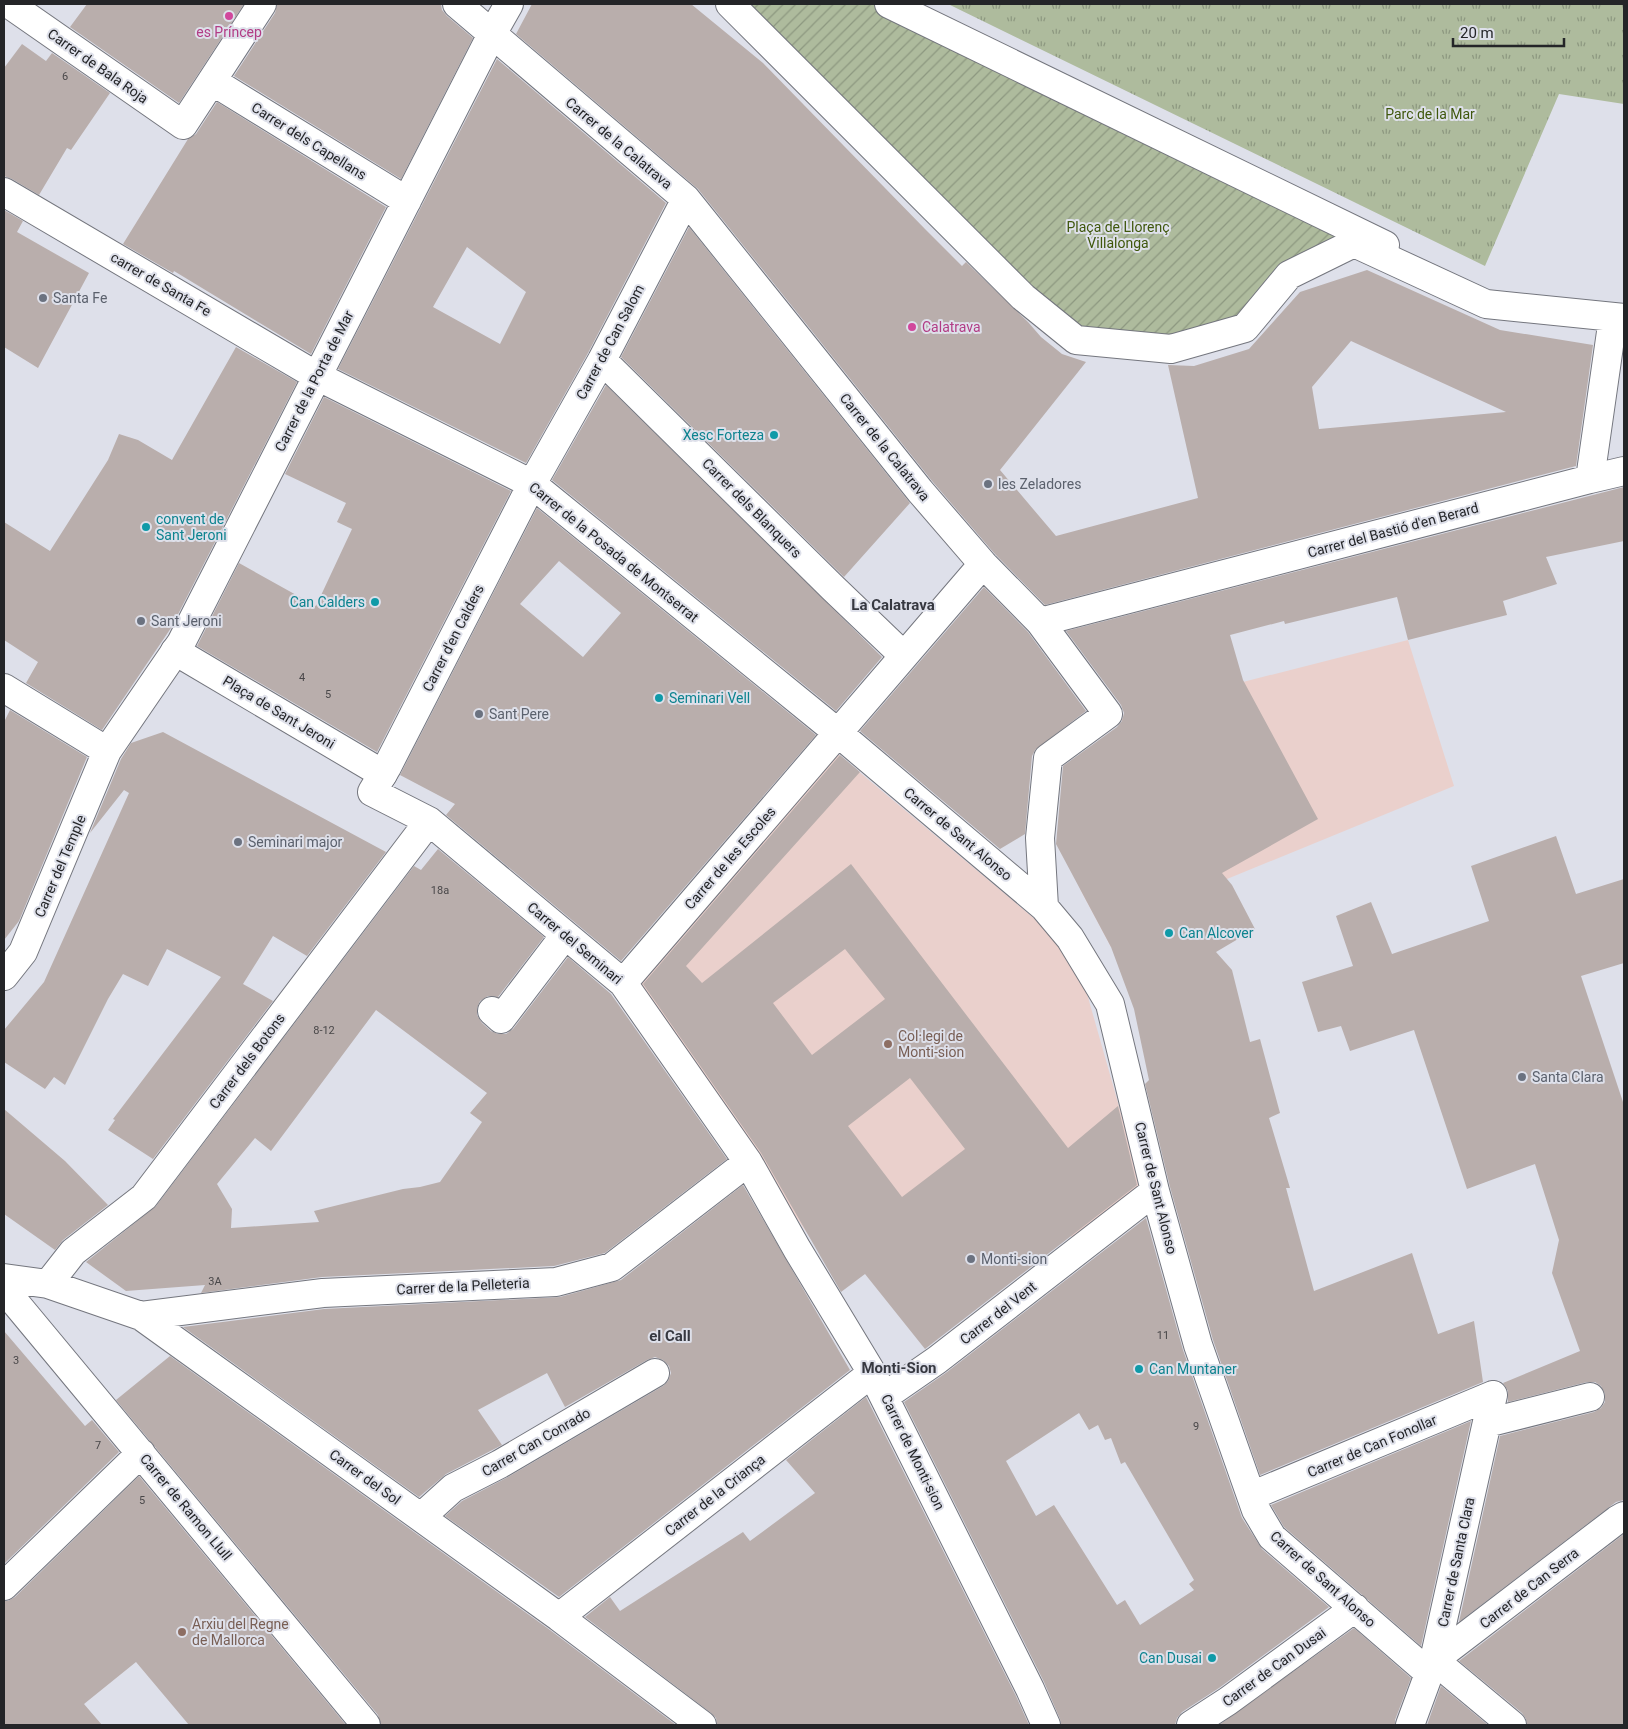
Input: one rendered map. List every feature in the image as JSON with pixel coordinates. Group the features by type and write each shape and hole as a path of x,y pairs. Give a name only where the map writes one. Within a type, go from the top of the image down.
{"street":[{"path":"212,81 262,4"},
{"name":"Carrer de la Calatrava","path":"457,4 686,199 920,491 983,564 1040,622 1108,714 1048,758 1040,838 1044,907"},
{"name":"Carrer de la Porta de Mar","path":"108,751 181,643 406,201 509,4"},
{"path":"730,4 1023,297 1076,340 1171,349 1245,328 1289,275 1354,243 1486,304 1619,318 1590,479"},
{"path":"889,4 1339,224 1488,294"},
{"name":"Carrer de Bala Roja","path":"10,9 183,125 212,81"},
{"name":"Carrer dels Capellans","path":"212,81 406,201"},
{"name":"carrer de Santa Fe","path":"4,192 317,376"},
{"name":"Carrer de Can Salom","path":"532,484 602,360 686,199"},
{"name":"Carrer dels Blanquers","path":"602,360 903,655"},
{"name":"Carrer de la Posada de Montserrat","path":"317,376 532,484 837,732"},
{"name":"Carrer del Bastió d'en Berard","path":"1040,622 1624,471"},
{"name":"Carrer d'en Calders","path":"377,783 532,484"},
{"name":"Carrer de les Escoles","path":"623,983 983,564"},
{"name":"Plaça de Sant Jeroni","path":"175,651 377,783 429,821"},
{"path":"4,688 108,751"},
{"name":"Carrer de Sant Alonso","path":"837,732 1044,907 1070,938 1110,1004 1156,1191 1198,1346 1256,1510 1272,1537 1355,1608 1512,1725"},
{"name":"Carrer del Temple","path":"4,976 24,952 108,751"},
{"name":"Carrer del Seminari","path":"429,821 623,983 748,1162"},
{"name":"Carrer dels Botons","path":"48,1284 73,1252 144,1198 429,821"},
{"path":"492,1011 501,1019 565,935"},
{"name":"Carrer de la Pelleteria","path":"141,1316 323,1293 556,1282 612,1267 748,1162"},
{"name":"Carrer de Monti-sion","path":"748,1162 797,1249 885,1396 1046,1725"},
{"name":"Carrer del Vent","path":"885,1396 937,1360 1156,1191"},
{"name":"Carrer del Sol","path":"4,1278 48,1284 141,1316 422,1517 702,1725"},
{"name":"Carrer de Ramon Llull","path":"4,1289 366,1725"},
{"name":"Carrer Can Conrado","path":"422,1517 453,1488 500,1464 655,1373"},
{"name":"Carrer de la Criança","path":"559,1617 872,1373"},
{"name":"Carrer de Can Fonollar","path":"1251,1496 1493,1395"},
{"name":"Carrer de Santa Clara","path":"1410,1725 1432,1667 1493,1395"},
{"path":"1487,1423 1590,1397"},
{"path":"4,1586 142,1453"},
{"name":"Carrer de Can Serra","path":"1432,1667 1624,1516"},
{"name":"Carrer de Can Dusai","path":"1192,1725 1355,1608"}],"shaded area":[{"path":"1408,640 1454,786 1227,879 1111,947 1080,889 1187,827 1141,757 1121,719 1243,682"},
{"name":"Col·legi de Monti-sion","path":"833,750 1054,935 1080,969 1143,1191 1077,1244 1014,1162 845,1288 633,982"}],"green space":[{"name":"Plaça de Llorenç Villalonga","path":"730,4 889,4 1354,243 1289,275 1245,328 1171,349 1076,340"},
{"name":"Parc de la Mar","path":"948,4 1624,4 1624,104 1559,94 1485,266"}],"building":[{"path":"87,4 244,4 179,103 70,27"},
{"path":"277,4 441,4 442,10 447,16 473,38 401,179 234,76 275,13"},
{"path":"532,4 691,4 763,63 962,266 966,262 1041,337 1062,354 1086,362 1000,470 1056,536 1198,498 1168,365 1194,366 1249,349 1300,292 1367,270 1500,330 1593,345 1576,466 1045,605 994,553 932,481 698,189 516,34","holes":["1351,341 1506,412 1319,429 1312,387"]},
{"path":"22,44 46,61 52,53 110,93 71,150 67,148 39,195 4,176 4,68"},
{"path":"497,59 666,203 588,353 526,463 338,369","holes":["467,247 526,292 500,344 433,307"]},
{"path":"217,102 386,207 311,354 174,271 173,273 123,244 188,139 196,134"},
{"name":"Santa Fe","path":"4,210 23,221 17,232 89,273 38,368 4,347"},
{"name":"Xesc Forteza","path":"689,227 910,503 844,577 621,357"},
{"name":"convent de Sant Jeroni","path":"236,347 297,382 171,628 102,730 26,683 38,662 4,640 4,522 50,551 108,460 119,434 138,440 172,460"},
{"path":"606,385 882,657 836,711 552,480"},
{"path":"324,397 511,491 377,752 197,646 239,563 316,606 352,529 337,522 346,503 285,474"},
{"path":"1624,487 1624,541 1546,557 1557,584 1503,601 1507,615 1408,640 1397,597 1285,624 1284,621 1230,635 1243,680 1318,819 1222,873 1232,885 1255,929 1216,952 1232,970 1250,1042 1260,1039 1280,1113 1269,1118 1290,1188 1286,1188 1314,1291 1412,1253 1438,1334 1474,1321 1483,1382 1260,1475 1213,1340 1170,1187 1145,1084 1149,1080 1134,1009 1111,947 1056,844 1063,766 1117,727 1122,721 1124,713 1121,705 1066,631"},
{"name":"Seminari Vell","path":"537,508 816,735 621,961 446,815 455,804 400,775","holes":["559,561 621,613 583,657 520,604"]},
{"path":"984,587 1028,632 1086,711 1035,750 1032,756 1025,834 1000,849 860,731"},
{"path":"10,710 87,757 19,921 4,940 4,722"},
{"path":"163,732 386,852 307,956 273,936 243,984 273,1001 153,1159 108,1130 115,1120 113,1119 221,977 167,949 148,986 123,974 108,999 65,1085 54,1077 45,1089 4,1062 4,1030 44,982 129,793 124,790 90,833 121,759 131,743"},
{"path":"840,755 860,772 686,966 702,983 851,864 1068,1148 1118,1106 1137,1185 925,1349 865,1274 841,1292 761,1153 643,984","holes":["845,949 885,999 812,1055 773,1003","910,1078 965,1149 902,1197 848,1126"]},
{"name":"Santa Clara","path":"1556,836 1576,894 1624,879 1624,963 1581,976 1624,1105 1624,1500 1616,1502 1459,1622 1500,1436 1594,1412 1601,1408 1605,1402 1605,1394 1601,1386 1595,1382 1587,1382 1508,1402 1508,1391 1503,1383 1580,1351 1552,1273 1559,1240 1535,1164 1467,1189 1414,1030 1350,1051 1341,1026 1318,1032 1302,982 1353,966 1336,916 1371,902 1392,954 1489,921 1471,866"},
{"path":"438,849 544,937 498,997 488,996 480,1001 477,1015 482,1023 498,1034 506,1034 513,1029 568,957 611,994 727,1159 605,1253 554,1266 322,1277 201,1293 205,1285 126,1291 86,1262 156,1206 414,866 421,870","holes":["376,1010 487,1093 470,1113 482,1122 440,1182 314,1211 319,1222 231,1228 232,1209 217,1184 255,1138 271,1151"]},
{"path":"4,1109 65,1161 108,1205 63,1240 55,1250 4,1214"},
{"path":"743,1185 850,1370 559,1597 445,1516 462,1501 508,1477 663,1386 668,1381 671,1373 669,1366 663,1360 655,1357 647,1360 565,1407 547,1373 478,1410 502,1445 446,1474 419,1497 183,1327 324,1309 560,1297 621,1280"},
{"path":"1146,1218 1183,1350 1242,1518 1262,1549 1329,1607 1219,1688 1182,1712 1177,1718 1175,1725 1061,1725 1044,1682 904,1402 947,1372","holes":["1079,1413 1089,1430 1098,1425 1105,1440 1111,1438 1121,1464 1125,1462 1194,1580 1189,1584 1194,1590 1140,1625 1125,1600 1117,1605 1054,1505 1036,1516 1006,1461"]},
{"path":"4,1331 85,1426 92,1420 119,1452 4,1564"},
{"path":"170,1356 550,1630 676,1725 381,1725 378,1715 116,1400"},
{"path":"866,1397 1029,1725 717,1725 716,1718 711,1713 585,1617 610,1597 620,1611 743,1532 750,1541 815,1493 786,1460"},
{"path":"1471,1421 1421,1646 1284,1527 1271,1505"},
{"path":"139,1476 346,1725 189,1725 136,1662 84,1704 102,1725 4,1725 4,1601 15,1597"},
{"path":"1624,1534 1624,1725 1527,1725 1522,1713 1459,1661"},
{"path":"1354,1628 1411,1678 1395,1720 1395,1725 1219,1725"},
{"path":"1441,1686 1488,1725 1427,1725"}],"place":[{"name":"es Príncep","path":"229,16"},
{"name":"Santa Fe","path":"43,298"},
{"name":"Calatrava","path":"912,327"},
{"name":"Xesc Forteza","path":"774,435"},
{"name":"les Zeladores","path":"988,484"},
{"name":"convent de Sant Jeroni","path":"146,527"},
{"name":"Can Calders","path":"375,602"},
{"name":"Sant Jeroni","path":"141,621"},
{"name":"Seminari Vell","path":"659,698"},
{"name":"Sant Pere","path":"479,714"},
{"name":"Seminari major","path":"238,842"},
{"name":"Can Alcover","path":"1169,933"},
{"name":"Col·legi de Monti-sion","path":"888,1044"},
{"name":"Santa Clara","path":"1522,1077"},
{"name":"Monti-sion","path":"971,1259"},
{"name":"Can Muntaner","path":"1139,1369"},
{"name":"Arxiu del Regne de Mallorca","path":"182,1632"},
{"name":"Can Dusai","path":"1212,1658"}],"district":[{"name":"La Calatrava","path":"893,605"},
{"name":"el Call","path":"670,1336"},
{"name":"Monti-Sion","path":"899,1368"}]}
